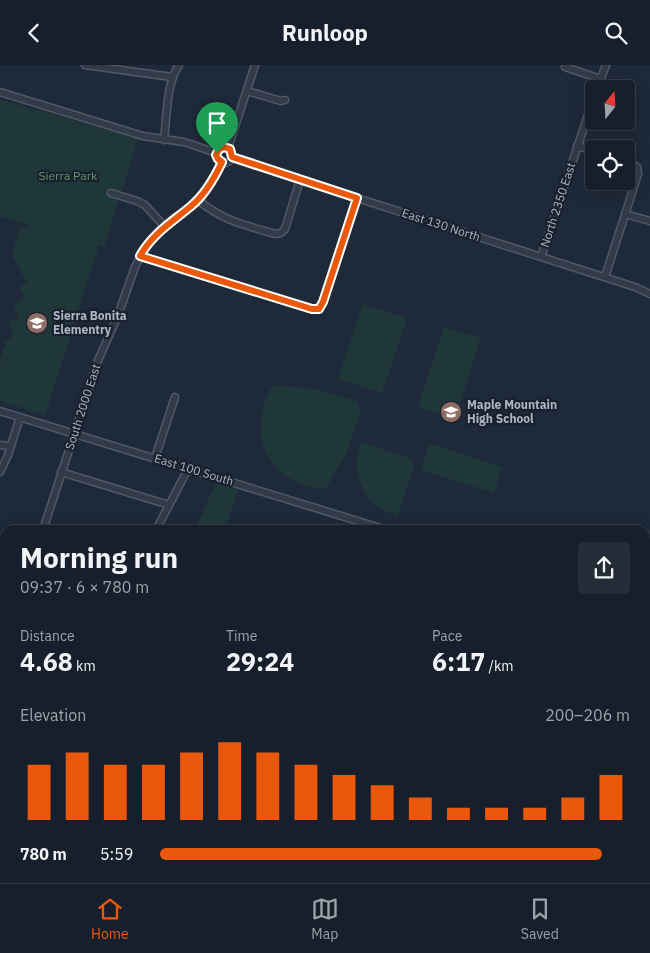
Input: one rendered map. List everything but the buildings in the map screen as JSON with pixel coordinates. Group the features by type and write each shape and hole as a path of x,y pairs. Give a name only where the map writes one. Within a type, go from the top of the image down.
{"street":[{"path":"86,65 172,77"},
{"path":"164,140 172,77 179,65"},
{"path":"228,148 255,65"},
{"path":"565,67 601,79 606,65"},
{"path":"0,91 143,136 184,142 217,153"},
{"path":"247,91 281,101 285,100"},
{"name":"North 2350 East","path":"542,257 585,125"},
{"path":"578,146 585,148"},
{"path":"221,147 228,148 231,151 232,157 227,162 222,162 217,157 217,153 221,147"},
{"name":"East 130 North","path":"232,157 605,277 650,294"},
{"name":"South 2000 East","path":"45,525 99,358 117,319 140,256 145,247 164,227 198,200 211,183 222,162"},
{"path":"635,166 638,174 635,183"},
{"path":"198,200 217,215 226,219 275,234 281,233 285,229 300,179"},
{"path":"605,277 633,190"},
{"path":"110,193 145,205 164,227"},
{"path":"140,256 312,309 319,309 323,302 357,198"},
{"path":"625,214 650,221"},
{"path":"155,458 175,397"},
{"name":"East 100 South","path":"0,411 371,525"},
{"path":"0,472 20,417"},
{"path":"0,445 11,446"},
{"path":"158,525 188,469"},
{"path":"61,472 168,505"}],"green space":[{"name":"Sierra Park","path":"0,99 138,139 104,247 99,245 46,413 43,415 0,401 0,357 3,356 1,351 6,348 4,342 10,339 13,330 9,328 9,323 12,319 17,319 19,313 15,310 14,306 18,301 22,301 24,295 21,292 21,285 27,283 12,254 20,228 28,229 29,225 0,216"},
{"path":"363,304 407,318 382,393 338,379"},
{"path":"444,327 481,338 455,419 418,407"},
{"path":"273,385 315,389 356,401 361,411 347,452 326,488 309,487 291,479 278,470 269,458 263,445 261,431 266,400"},
{"path":"361,442 412,459 414,465 398,516 386,512 376,505 362,488 358,478 357,466"},
{"path":"430,443 502,467 494,493 421,470"},
{"path":"216,482 238,489 227,525 197,525"}],"place":[{"name":"Sierra Bonita Elementry","path":"37,323"},
{"name":"Maple Mountain High School","path":"451,412"}],"route":[{"path":"226,147 231,151 232,157 357,198 323,302 319,309 312,309 140,256 145,247 164,227 192,206 204,193 222,162 218,159 217,153 219,149 226,147"}]}
